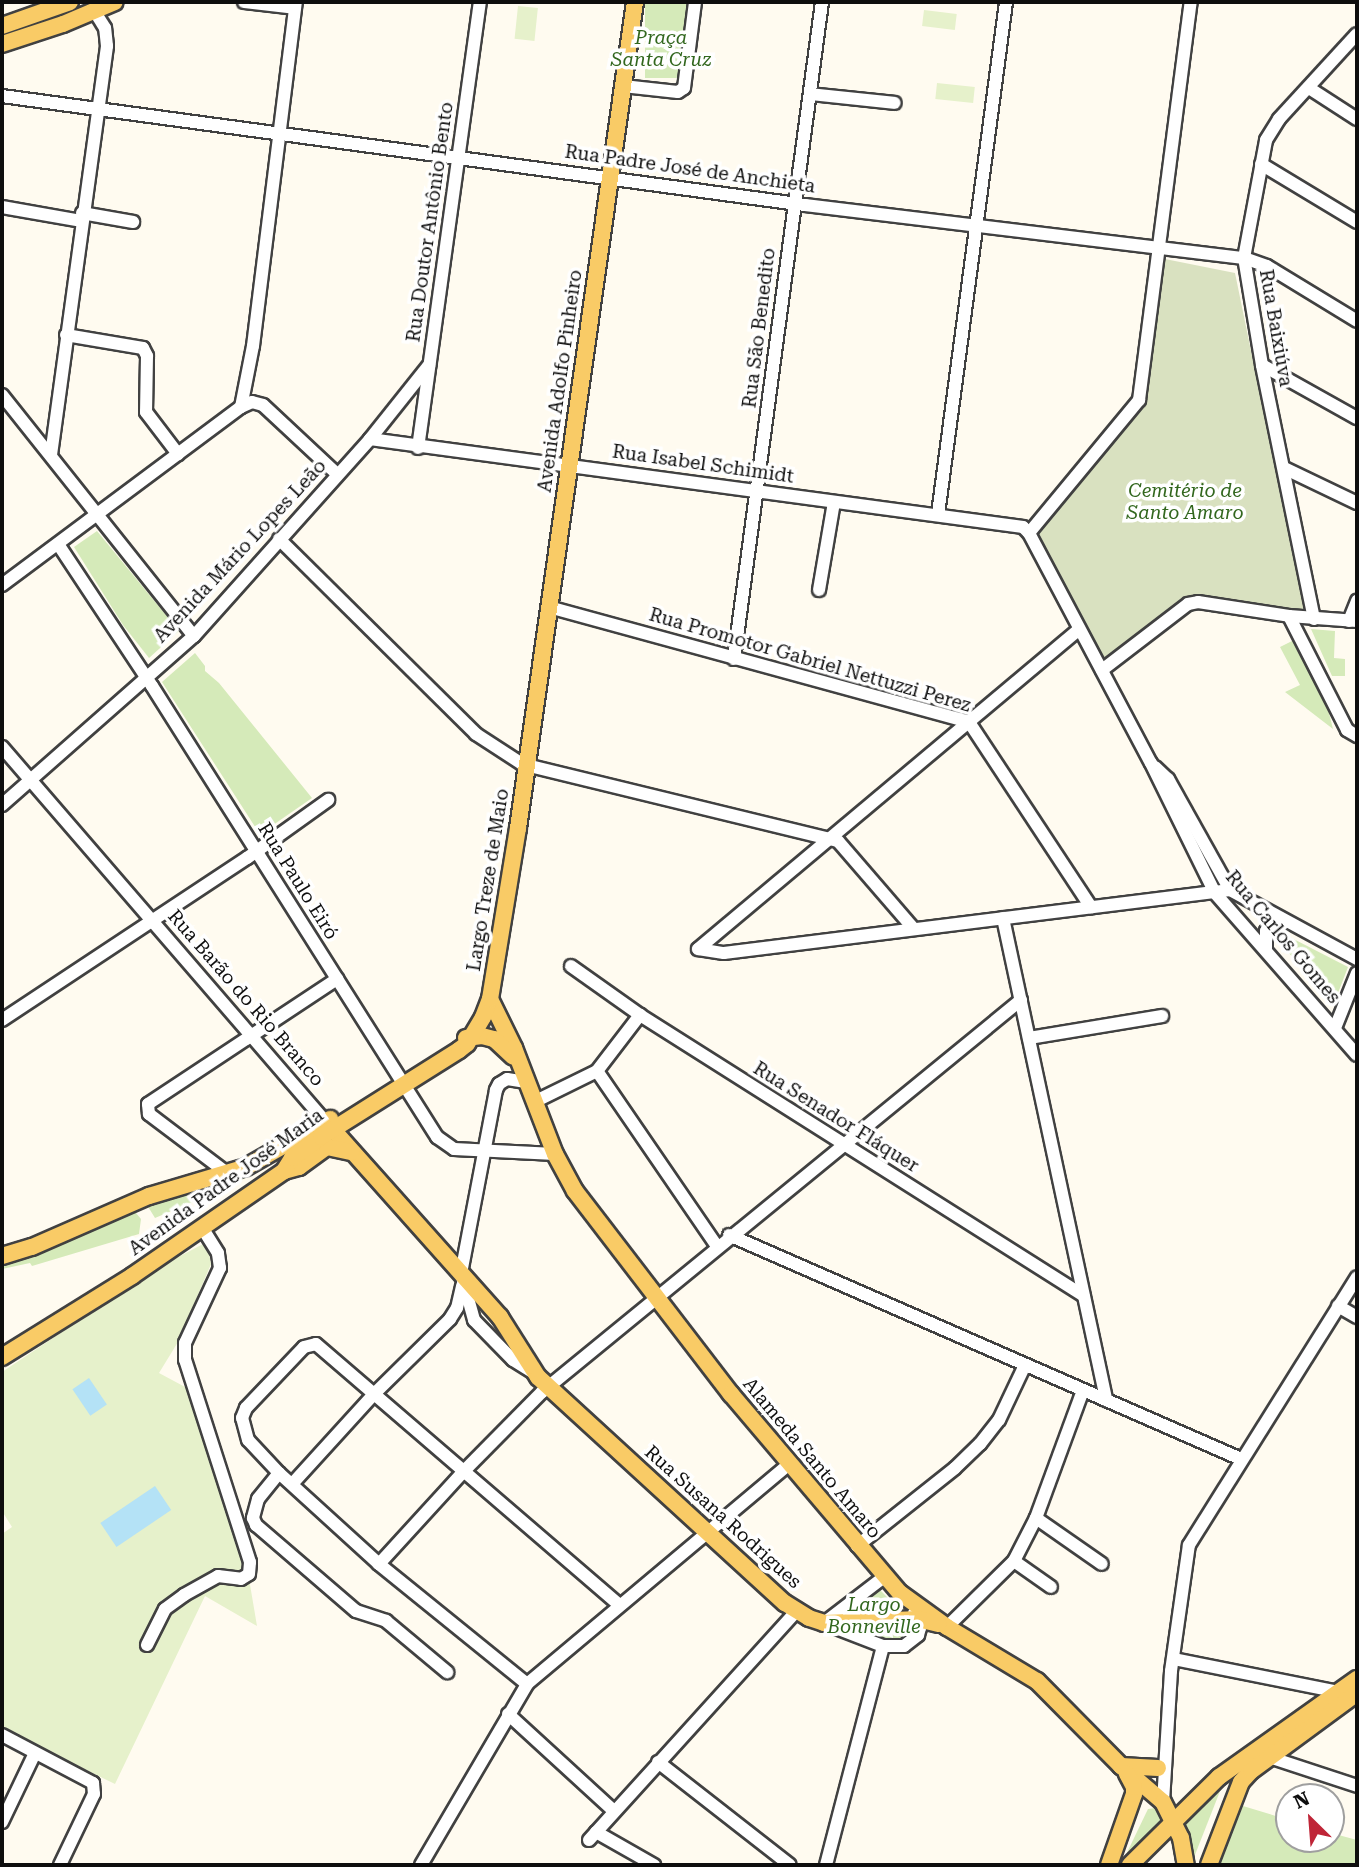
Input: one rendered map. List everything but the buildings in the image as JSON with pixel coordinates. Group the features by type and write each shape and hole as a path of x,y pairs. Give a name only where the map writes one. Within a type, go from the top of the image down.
{"main road":[{"path":"2,26 70,2"},
{"path":"2,44 95,12 114,2"},
{"name":"Avenida Adolfo Pinheiro","path":"527,766 635,2"},
{"name":"Largo Treze de Maio","path":"490,999 527,766"},
{"path":"490,999 472,1037 487,1037 499,1042 517,1061"},
{"name":"Alameda Santo Amaro","path":"490,999 555,1154 575,1191 789,1464 900,1593 947,1627 1037,1681 1121,1766 1163,1802 1181,1838 1186,1865"},
{"name":"Avenida Padre José Maria","path":"2,1256 35,1246 149,1196 226,1173 271,1155 329,1126 401,1082 463,1039 472,1037"},
{"name":"Avenida Padre José Maria","path":"2,1357 132,1276 284,1171 292,1158 329,1126"},
{"name":"Rua Barão do Rio Branco","path":"329,1126 461,1279"},
{"path":"284,1171 299,1167 327,1147 355,1153"},
{"name":"Rua Susana Rodrigues","path":"461,1279 500,1317 543,1382 796,1612 824,1623 918,1619 947,1627"},
{"path":"1163,1802 1192,1794 1219,1777 1357,1679"},
{"path":"1209,1865 1241,1783 1269,1757 1357,1693"},
{"path":"1110,1865 1134,1794 1131,1780 1121,1766 1161,1761"},
{"path":"1130,1865 1219,1777"},
{"path":"1110,1865 1148,1790"}],"street":[{"path":"241,407 253,346 295,5 244,2"},
{"name":"Rua Doutor Antônio Bento","path":"418,448 480,2"},
{"path":"623,86 678,92 684,88 695,2"},
{"name":"Rua São Benedito","path":"734,659 822,2"},
{"path":"938,514 1006,2"},
{"path":"1029,533 1139,400 1161,249 1191,2"},
{"path":"51,454 107,32 95,12"},
{"name":"Rua Baixiúva","path":"1314,619 1262,365 1244,258 1266,140 1279,119 1357,34"},
{"path":"1309,88 1357,119"},
{"path":"810,94 895,103"},
{"name":"Rua Padre José de Anchieta","path":"2,96 795,203 1244,258 1267,266 1357,321"},
{"path":"1261,164 1357,222"},
{"path":"2,207 133,222"},
{"path":"66,335 143,348 147,356 146,412 178,453"},
{"name":"Avenida Mário Lopes Leão","path":"2,806 194,636 370,439 429,365"},
{"path":"1262,365 1357,418"},
{"path":"2,395 194,636"},
{"path":"2,585 241,407 259,402 337,474"},
{"name":"Rua Isabel Schimidt","path":"370,439 418,448 570,465 758,492 1016,524 1029,533"},
{"path":"1284,468 1357,503"},
{"path":"819,590 834,502"},
{"name":"Rua Carlos Gomes","path":"1029,533 1078,630 1151,763 1215,893 1357,1055"},
{"path":"279,539 476,734 527,766 826,838 845,847 913,928"},
{"name":"Rua Paulo Eiró","path":"58,544 146,677 401,1082 445,1145 484,1152 555,1154"},
{"path":"1102,670 1188,604 1198,602 1289,616 1353,621 1357,601"},
{"name":"Rua Promotor Gabriel Nettuzzi Perez","path":"549,607 970,722 1091,907"},
{"path":"1289,616 1347,730 1357,736"},
{"path":"1078,630 970,722 826,838 698,949 724,953 1230,890"},
{"name":"Rua Barão do Rio Branco","path":"2,747 329,1126"},
{"name":"Rua Carlos Gomes","path":"1151,763 1168,779 1230,890 1280,920 1357,960"},
{"path":"2,1020 328,800"},
{"path":"1003,918 1106,1400"},
{"path":"1266,950 1266,931 1280,920"},
{"name":"Rua Senador Fláquer","path":"571,966 640,1015 1084,1296"},
{"path":"1335,1028 1357,973"},
{"path":"226,1173 149,1114 147,1107 152,1100 337,979"},
{"path":"379,1564 543,1382 655,1296 1021,1000"},
{"path":"534,1102 597,1072 640,1015"},
{"path":"1029,1038 1161,1016"},
{"path":"597,1072 717,1246"},
{"path":"293,1483 373,1395 450,1319 457,1308 484,1152 499,1084 512,1078 526,1082"},
{"path":"147,1646 165,1609 184,1595 218,1576 241,1579 249,1574 250,1562 185,1360 185,1343 220,1268 218,1253 202,1227"},
{"path":"730,1235 1024,1367 1083,1390 1241,1460"},
{"path":"1163,1802 1161,1761 1189,1545 1357,1277"},
{"path":"1338,1306 1357,1317"},
{"path":"527,1684 379,1564 279,1473 248,1440 242,1418 246,1408 304,1347 316,1344 619,1605"},
{"path":"857,1546 956,1468 980,1444 999,1420 1024,1367"},
{"path":"947,1627 1014,1561 1036,1518 1083,1390"},
{"path":"421,1865 527,1684 789,1464"},
{"path":"279,1473 258,1499 253,1518 256,1525 356,1611 386,1621 447,1672"},
{"path":"1036,1518 1102,1564"},
{"path":"1014,1561 1051,1587"},
{"path":"824,1623 884,1577"},
{"path":"824,1623 883,1646 904,1646 913,1642 920,1628 918,1619 900,1593"},
{"path":"654,1865 592,1836 796,1612"},
{"path":"826,1865 883,1646"},
{"path":"1174,1659 1339,1692"},
{"path":"508,1714 614,1811"},
{"path":"2,1735 89,1779 95,1788 60,1865"},
{"path":"2,1822 34,1753"},
{"path":"1269,1757 1357,1786"},
{"path":"1148,1790 1161,1761"},
{"path":"658,1762 790,1865"}],"green space":[{"name":"Praça Santa Cruz","path":"645,2 690,2 690,78 645,78"},
{"path":"518,6 538,8 534,41 515,39"},
{"path":"924,10 957,14 955,30 922,26"},
{"path":"937,83 975,87 973,103 935,99"},
{"name":"Cemitério de Santo Amaro","path":"1165,259 1235,273 1305,614 1185,596 1104,659 1036,536 1142,406 1151,333"},
{"path":"97,531 179,631 149,658 123,625 74,547"},
{"path":"1311,629 1335,631 1334,658 1345,659 1345,676 1332,676"},
{"path":"1294,640 1326,701 1333,729 1285,692 1300,685 1280,647"},
{"path":"195,653 205,666 205,671 219,683 312,798 263,832 259,833 162,682"},
{"path":"1278,931 1348,967 1333,1006 1274,935"},
{"path":"313,1132 260,1171 216,1192 155,1218 147,1205 173,1195 239,1179"},
{"path":"128,1213 136,1213 141,1219 139,1234 32,1266 30,1263 2,1269 2,1265 50,1250 79,1233"},
{"path":"207,1242 211,1264 178,1342 159,1373 200,1395 247,1567 257,1626 205,1596 115,1784 2,1729 2,1534 12,1527 2,1511 2,1372 163,1265"},
{"name":"Largo Bonneville","path":"875,1585 908,1618 909,1625 904,1635 895,1641 882,1644 831,1624"},
{"path":"1224,1781 1191,1865 1180,1824"},
{"path":"1243,1806 1275,1816 1275,1853 1345,1853 1345,1837 1357,1840 1357,1865 1219,1865"},
{"path":"1155,1808 1166,1820 1121,1865 1148,1809"}],"water":[{"path":"89,1378 107,1405 90,1416 72,1389"},
{"path":"155,1486 171,1510 117,1547 100,1523"}]}
